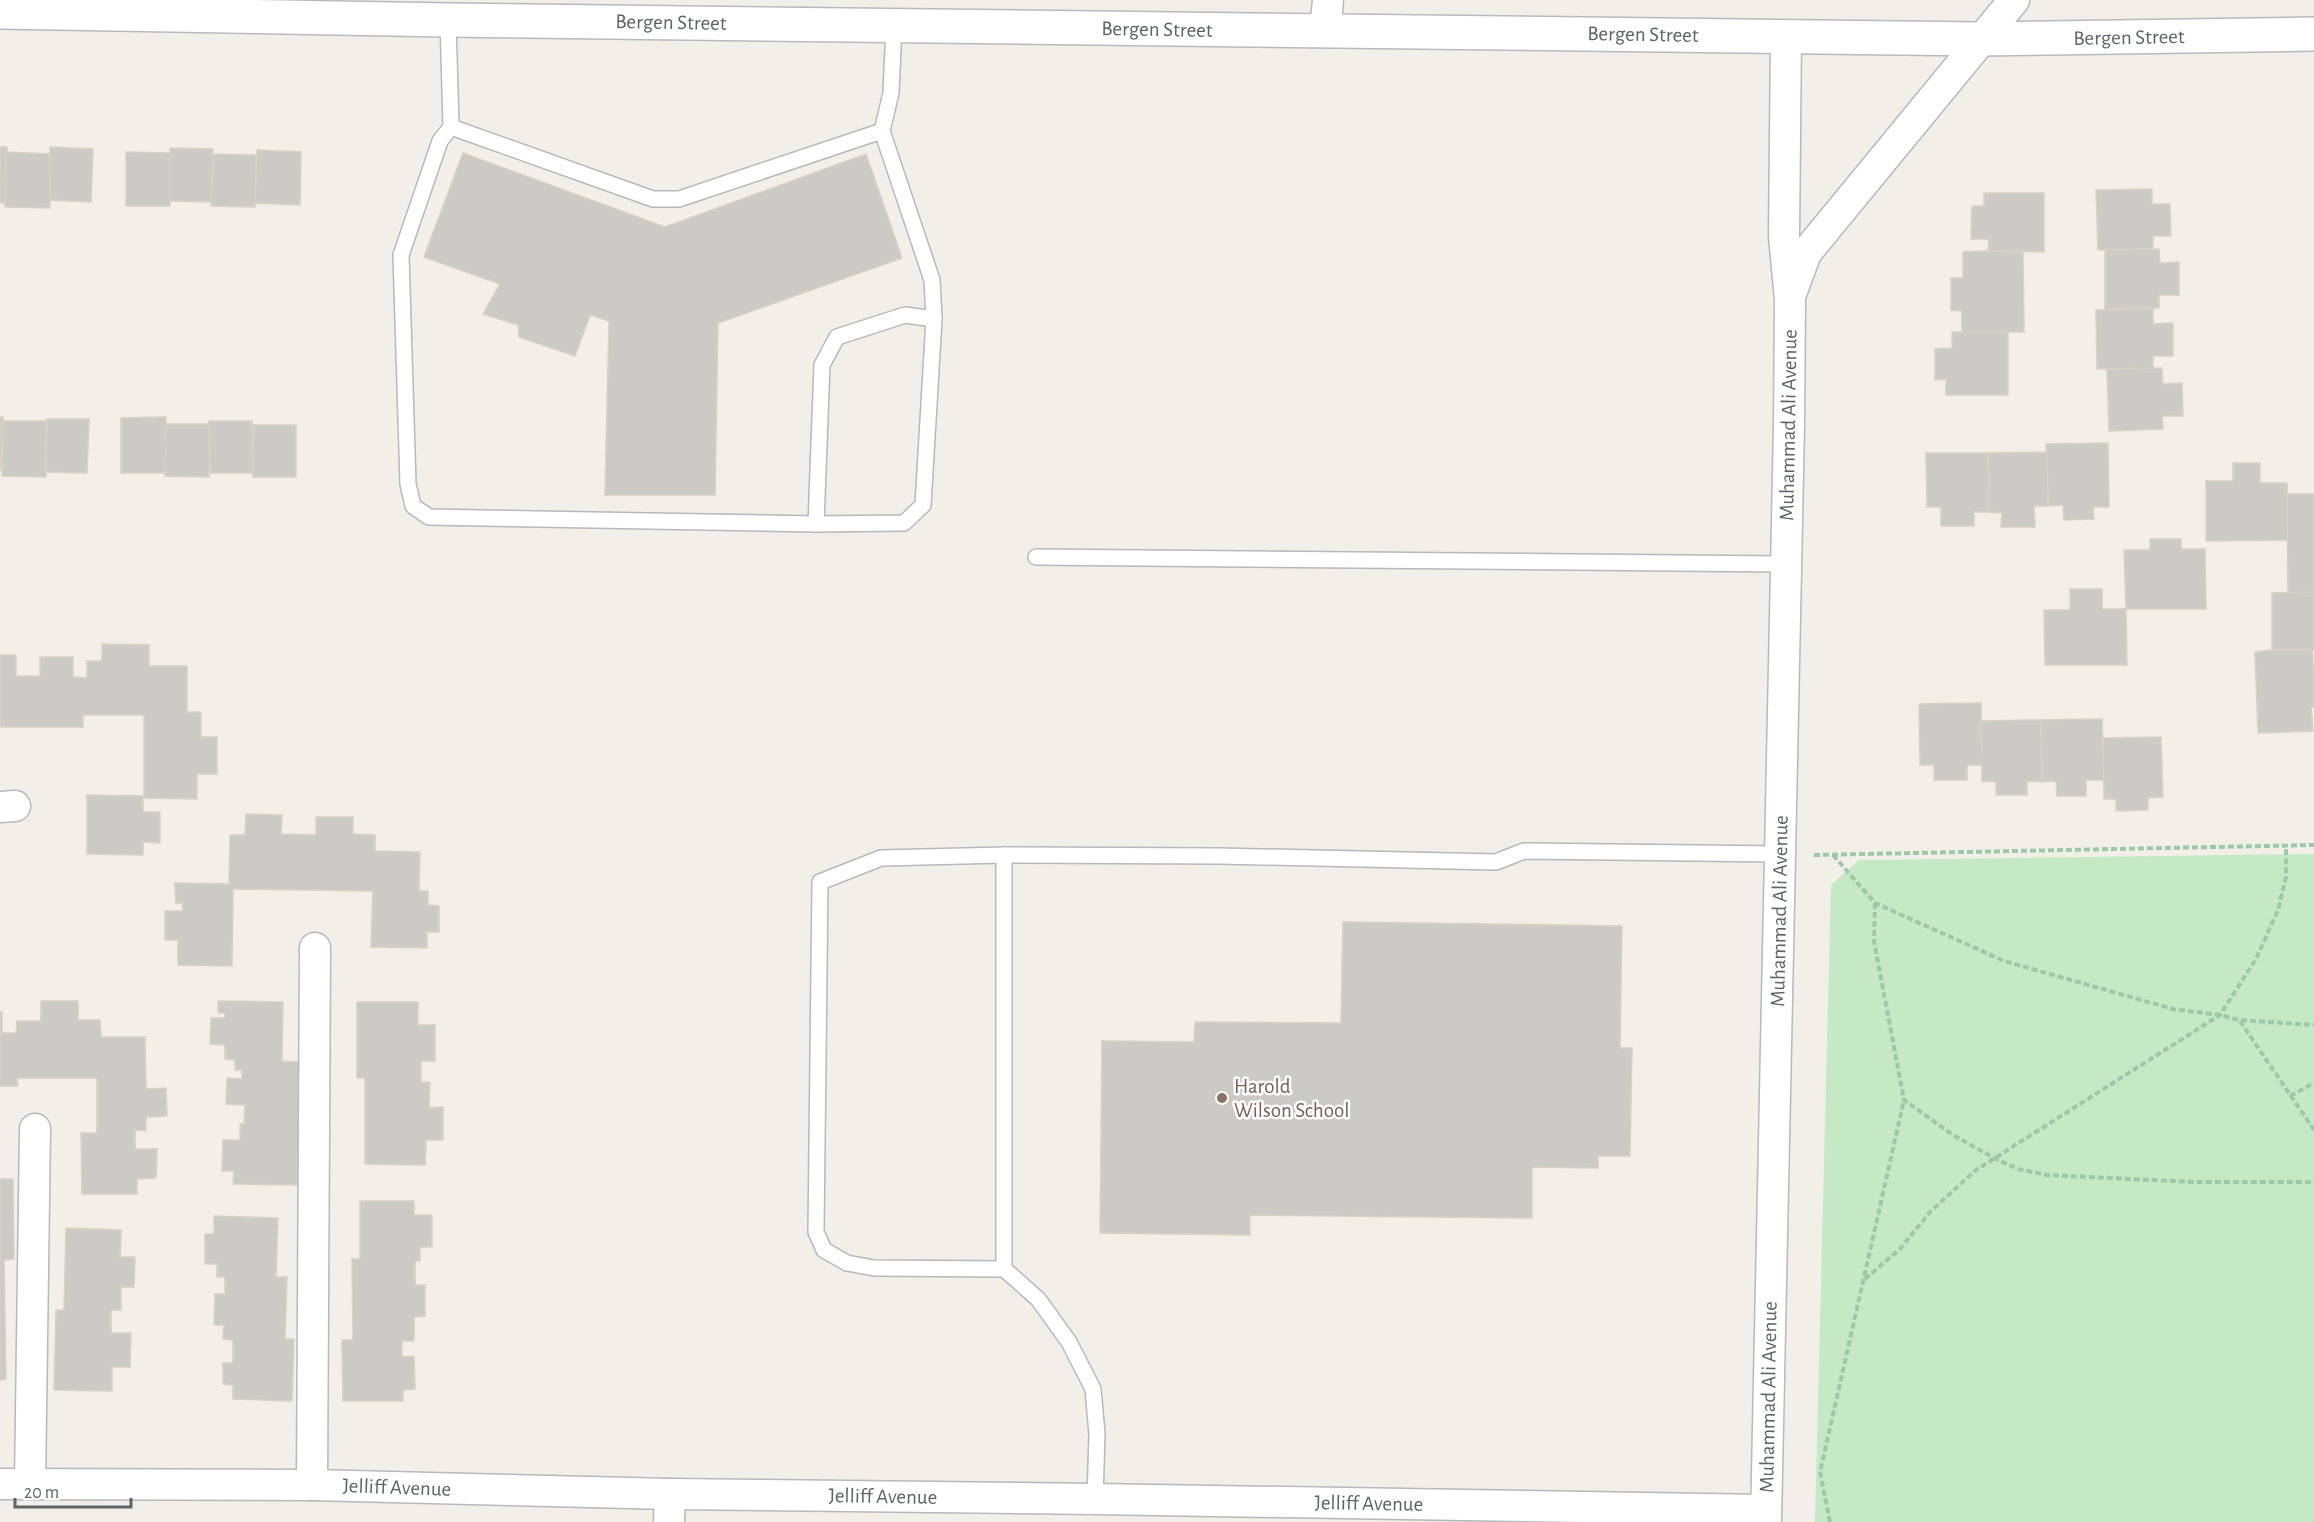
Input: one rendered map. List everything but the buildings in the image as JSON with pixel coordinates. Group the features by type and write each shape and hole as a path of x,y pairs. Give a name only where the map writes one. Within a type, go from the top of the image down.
{"main road":[{"name":"Bergen Street","path":"0,12 448,20 643,11 894,26 1326,15 1786,36 1980,39 2314,34"}],"street":[{"name":"Muhammad Ali Avenue","path":"1790,300 1806,253 2014,0"},
{"name":"Muhammad Ali Avenue","path":"1766,1516 1790,300 1784,236 1786,36"},
{"path":"312,1485 315,948"},
{"path":"30,1484 35,1129"},
{"name":"Jelliff Avenue","path":"0,1484 312,1485 670,1508 1095,1498 1766,1516"}],"lane":[{"path":"448,20 451,127 440,141 401,255 408,484 413,506 429,517 816,524 904,523 923,505 934,319 932,280 882,131 891,93 894,26"},
{"path":"451,127 653,199 679,200 882,131"},
{"path":"816,524 822,365 837,338 904,315 934,319"},
{"path":"1036,557 1785,564"},
{"path":"1095,1498 1097,1434 1093,1389 1069,1342 1038,1299 1004,1269 874,1268 847,1263 824,1251 816,1232 820,882 881,858 1004,855 1220,856 1496,862 1524,850 1780,854"},
{"path":"1004,855 1004,1269"}],"path":[{"path":"1865,1279 1900,1249 1930,1212 1950,1193 1994,1158 2220,1015 2256,959 2278,910 2286,877 2286,845"},
{"path":"1780,854 1832,855 2314,845"},
{"path":"1832,855 1875,903 2004,961 2173,1009 2220,1015 2239,1020 2314,1025"},
{"path":"1830,1522 1820,1472 1904,1100 1874,941 1875,903"},
{"path":"2239,1020 2314,1130"},
{"path":"2290,1096 2314,1083"},
{"path":"1904,1100 1953,1135 1994,1158 2018,1169 2047,1175 2194,1182 2314,1182"}],"green space":[{"path":"2314,854 2314,1522 1815,1522 1831,885 1859,860"}],"place":[{"name":"Harold Wilson School","path":"1222,1098"}]}
